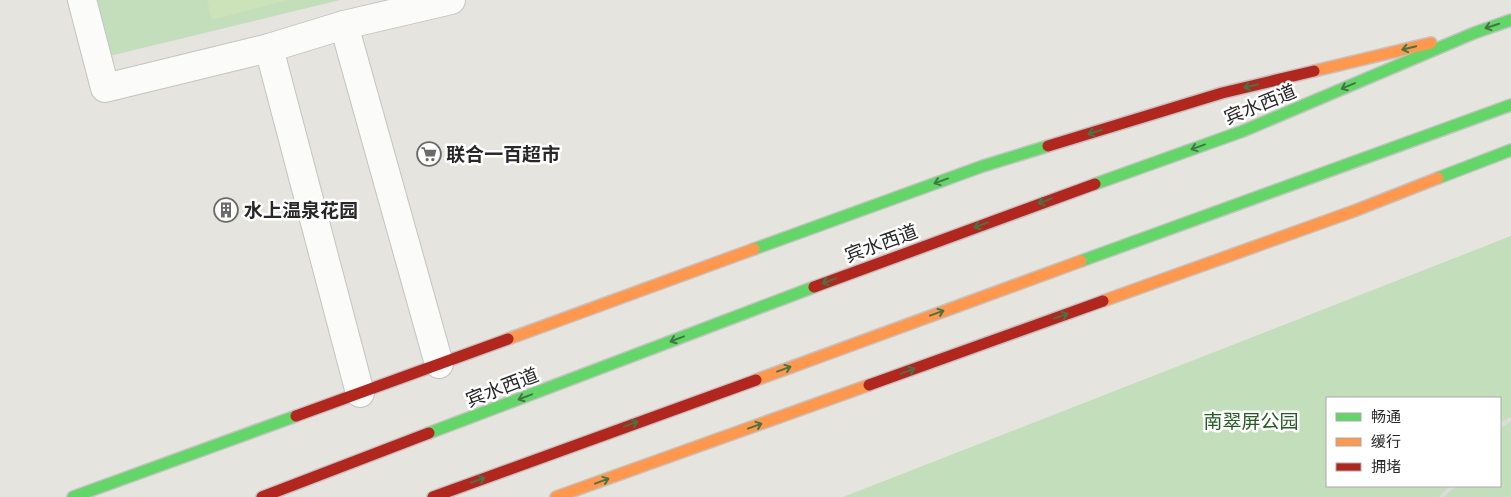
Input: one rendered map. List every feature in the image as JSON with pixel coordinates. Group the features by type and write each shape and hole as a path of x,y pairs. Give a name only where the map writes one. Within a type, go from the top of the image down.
{"street":[{"path":"82,0 105,88 269,48 344,25 451,0"},
{"name":"宾水西道","path":"262,497 803,291 1243,131 1474,33 1511,20"},
{"path":"344,25 439,364"},
{"path":"73,497 983,166 1222,93 1474,33"},
{"path":"269,48 360,393"},
{"path":"433,497 1511,105"},
{"path":"556,497 1354,211 1511,150"}],"green space":[{"path":"71,0 340,0 89,61"},
{"path":"207,0 288,0 212,20"},
{"name":"南翠屏公园","path":"1511,236 1511,497 843,497"}],"railway":[{"path":"1501,425 1511,419"},
{"path":"1441,497 1452,487"}],"traffic: fast":[{"path":"1095,184 1243,131 1474,33 1511,20"},
{"path":"1081,261 1511,105"},
{"path":"754,249 983,166 1048,146"},
{"path":"1438,178 1511,150"},
{"path":"429,433 814,287"},
{"path":"73,497 296,416"}],"traffic: slow":[{"path":"1314,71 1431,43"},
{"path":"1103,301 1354,211 1438,178"},
{"path":"508,339 754,249"},
{"path":"756,380 1081,261"},
{"path":"556,497 869,385"}],"traffic: jam":[{"path":"1048,146 1222,93 1314,71"},
{"path":"814,287 1095,184"},
{"path":"869,385 1103,301"},
{"path":"296,416 508,339"},
{"path":"433,497 756,380"},
{"path":"262,497 429,433"}],"place":[{"name":"联合一百超市","path":"429,154"},
{"name":"水上温泉花园","path":"226,210"}]}
